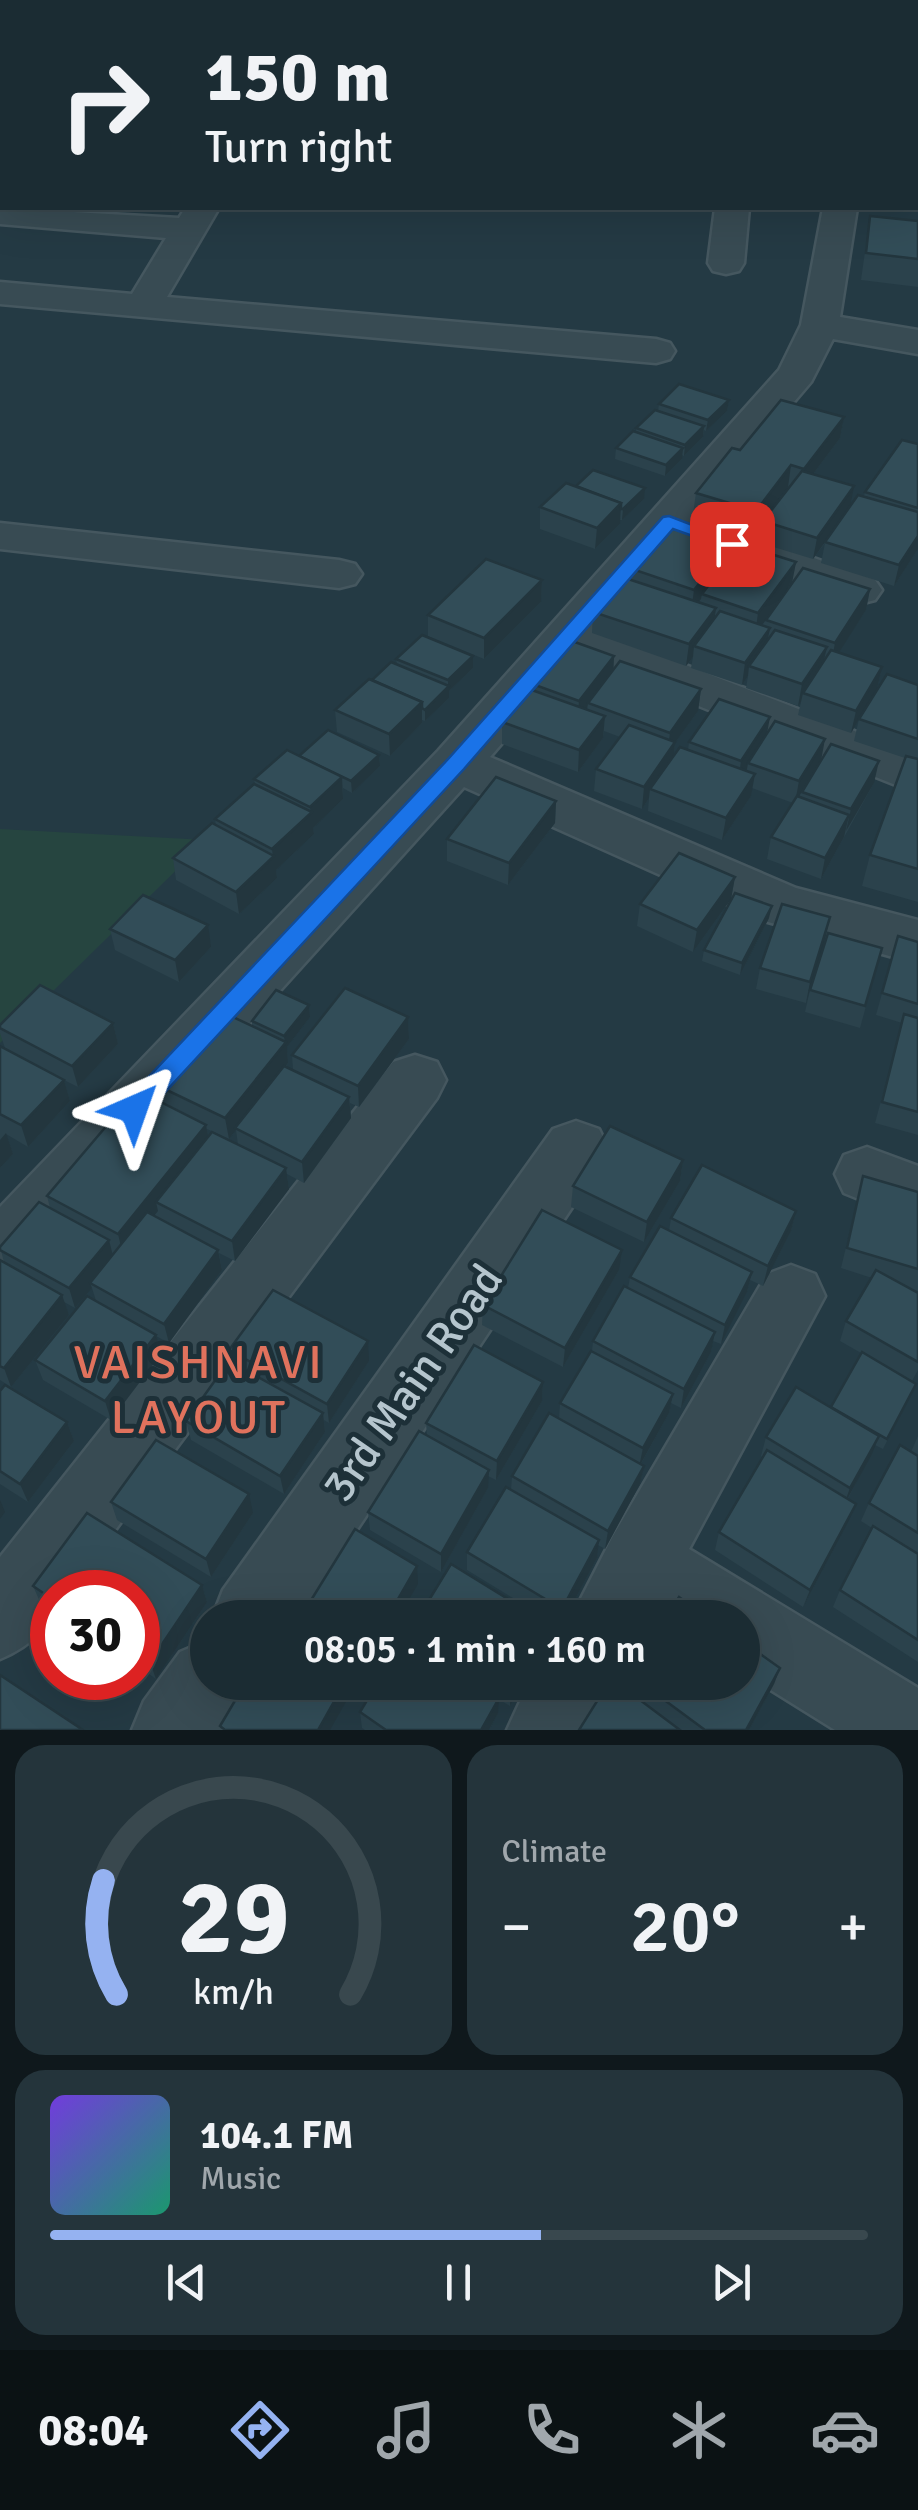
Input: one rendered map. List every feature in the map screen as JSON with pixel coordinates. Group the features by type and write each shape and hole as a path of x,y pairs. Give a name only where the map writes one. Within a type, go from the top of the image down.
{"street":[{"path":"726,263 732,210"},
{"path":"0,1253 456,764 797,374 820,325 840,210"},
{"path":"0,214 195,218 143,306"},
{"path":"0,293 656,351"},
{"path":"820,325 918,342"},
{"path":"669,521 860,590"},
{"path":"0,536 339,574"},
{"path":"569,636 918,776"},
{"path":"456,764 781,906 918,942"},
{"path":"0,1620 415,1080"},
{"name":"3rd Main Road","path":"262,1600 576,1148"},
{"path":"662,1600 625,1590 790,1296"},
{"path":"760,1637 910,1730"},
{"path":"173,1730 194,1700"},
{"path":"548,1730 564,1700"}],"green space":[{"path":"0,829 207,840 0,1043"}],"building":[{"path":"870,216 918,221 918,259 866,253"},
{"path":"679,384 729,400 708,420 659,404"},
{"path":"781,400 844,417 804,469 791,465 756,511 696,493 732,448 740,450"},
{"path":"655,410 704,426 685,445 636,428"},
{"path":"633,431 683,448 666,465 616,448"},
{"path":"902,440 918,444 918,508 865,492"},
{"path":"593,470 645,488 621,509 621,503 576,486"},
{"path":"802,471 854,486 817,538 763,521"},
{"path":"566,483 621,503 597,528 540,507"},
{"path":"858,495 918,512 918,536 899,565 825,542"},
{"path":"670,519 734,539 694,590 629,568"},
{"path":"740,544 796,562 758,613 702,594"},
{"path":"486,559 542,580 484,638 428,615"},
{"path":"803,568 870,589 835,643 766,620"},
{"path":"622,577 716,608 689,644 593,612"},
{"path":"720,611 770,628 745,663 694,646"},
{"path":"775,630 827,647 802,684 749,666"},
{"path":"422,635 473,656 448,680 396,659"},
{"path":"572,641 614,656 579,701 535,685"},
{"path":"831,650 882,667 856,711 803,693"},
{"path":"620,661 701,689 670,733 588,703"},
{"path":"391,662 449,686 425,710 422,702 372,680"},
{"path":"887,674 918,685 918,739 859,719"},
{"path":"369,679 422,702 389,734 335,710"},
{"path":"529,689 605,716 579,750 502,722"},
{"path":"719,699 770,717 741,761 689,742"},
{"path":"775,721 825,739 799,781 748,763"},
{"path":"629,725 675,742 644,787 596,769"},
{"path":"328,730 379,755 351,781 299,756"},
{"path":"831,744 879,761 851,809 802,792"},
{"path":"680,747 755,774 726,818 650,789"},
{"path":"287,750 342,777 310,807 254,779"},
{"path":"906,756 918,759 918,869 870,855"},
{"path":"496,777 556,801 509,863 447,839"},
{"path":"254,784 312,812 272,849 215,819"},
{"path":"797,796 849,815 825,858 771,837"},
{"path":"212,823 274,856 236,892 173,858"},
{"path":"679,853 735,877 697,930 640,904"},
{"path":"735,893 772,906 742,963 704,950"},
{"path":"143,895 208,925 175,960 110,929"},
{"path":"782,904 830,917 810,982 760,968"},
{"path":"828,933 882,948 865,1006 810,990"},
{"path":"898,936 918,942 918,1004 882,993"},
{"path":"40,985 113,1023 72,1066 0,1028"},
{"path":"345,988 408,1017 358,1086 292,1055"},
{"path":"276,990 309,1005 284,1036 252,1021"},
{"path":"216,1009 286,1042 225,1118 152,1083"},
{"path":"904,1014 918,1018 918,1112 882,1102"},
{"path":"0,1046 64,1080 21,1125 0,1114"},
{"path":"284,1066 349,1097 302,1162 235,1128"},
{"path":"137,1090 206,1125 118,1234 47,1196"},
{"path":"610,1126 683,1160 647,1222 573,1186"},
{"path":"212,1132 286,1168 232,1241 156,1202"},
{"path":"702,1165 796,1211 768,1266 671,1218"},
{"path":"863,1176 918,1192 918,1269 847,1248"},
{"path":"39,1202 109,1240 69,1288 0,1250"},
{"path":"542,1210 622,1250 565,1348 483,1305"},
{"path":"147,1212 218,1250 164,1324 90,1283"},
{"path":"660,1226 752,1272 725,1325 630,1277"},
{"path":"0,1260 62,1295 4,1368 0,1366"},
{"path":"876,1270 918,1293 918,1362 846,1321"},
{"path":"624,1286 715,1332 684,1389 593,1341"},
{"path":"273,1290 368,1341 327,1404 229,1350"},
{"path":"87,1296 156,1335 105,1401 35,1360"},
{"path":"474,1345 543,1382 497,1461 426,1423"},
{"path":"591,1351 673,1394 643,1448 560,1403"},
{"path":"862,1352 916,1384 887,1439 831,1407"},
{"path":"229,1361 323,1413 280,1476 186,1421"},
{"path":"5,1385 67,1422 20,1484 0,1471 0,1391"},
{"path":"796,1387 879,1436 850,1488 766,1437"},
{"path":"549,1413 644,1466 608,1531 512,1476"},
{"path":"419,1431 489,1470 441,1554 368,1512"},
{"path":"156,1440 249,1494 206,1559 111,1502"},
{"path":"900,1445 918,1456 918,1533 869,1503"},
{"path":"767,1450 856,1504 810,1590 719,1532"},
{"path":"506,1487 599,1540 567,1600 547,1600 467,1552"},
{"path":"87,1513 202,1585 160,1647 160,1570 45,1570"},
{"path":"873,1526 918,1554 918,1640 840,1590"},
{"path":"355,1529 417,1566 397,1600 311,1600"},
{"path":"451,1564 510,1600 429,1600"},
{"path":"760,1654 780,1668 746,1730 705,1730 664,1700 760,1700"},
{"path":"0,1675 30,1695 30,1700 38,1700 83,1730 0,1730"},
{"path":"235,1700 335,1700 318,1730 225,1730 220,1726"},
{"path":"367,1700 498,1700 481,1730 386,1730 360,1712"},
{"path":"598,1700 640,1700 680,1730 579,1730"}],"district":[{"name":"VAISHNAVI LAYOUT","path":"199,1390"}],"route":[{"path":"134,1109 456,764 669,521 732,544"}]}
